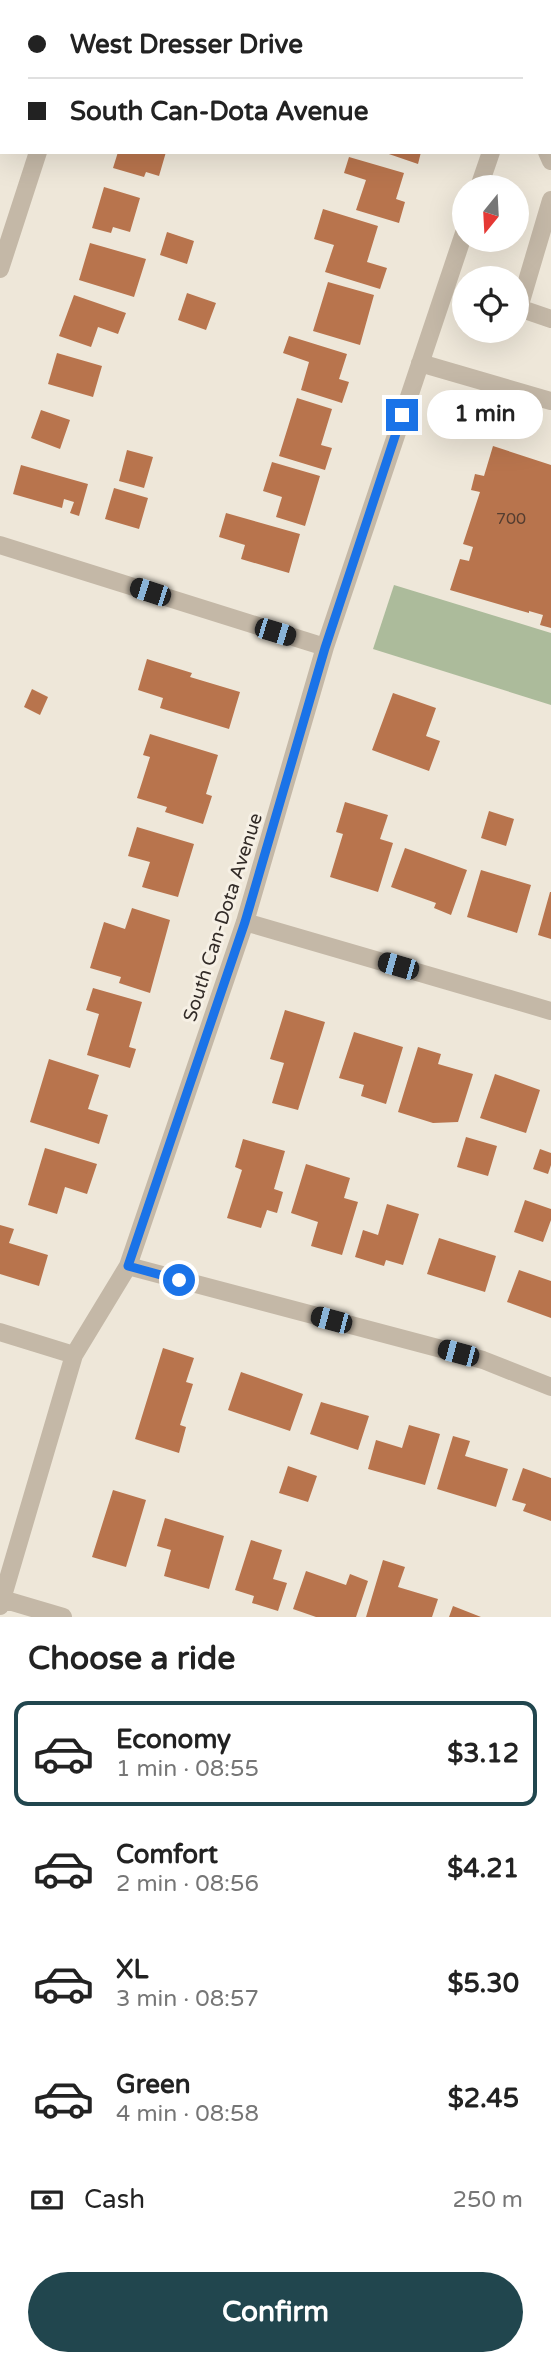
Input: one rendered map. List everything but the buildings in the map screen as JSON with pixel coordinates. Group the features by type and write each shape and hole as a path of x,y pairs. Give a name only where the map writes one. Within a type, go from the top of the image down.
{"street":[{"path":"0,269 37,154"},
{"path":"483,175 490,154"},
{"path":"529,272 551,200"},
{"name":"South Can-Dota Avenue","path":"1,1602 74,1355 128,1266 245,922 325,648 457,252"},
{"path":"446,284 452,286"},
{"path":"529,311 551,318"},
{"path":"420,363 551,401"},
{"path":"0,545 325,648"},
{"path":"245,922 551,1011"},
{"path":"128,1266 483,1360 551,1387"},
{"path":"0,1332 74,1355"},
{"path":"1,1602 63,1617"}],"green space":[{"path":"394,585 551,633 551,705 373,649"}],"route":[{"path":"179,1280 128,1266 245,922 325,648 402,415"}]}
